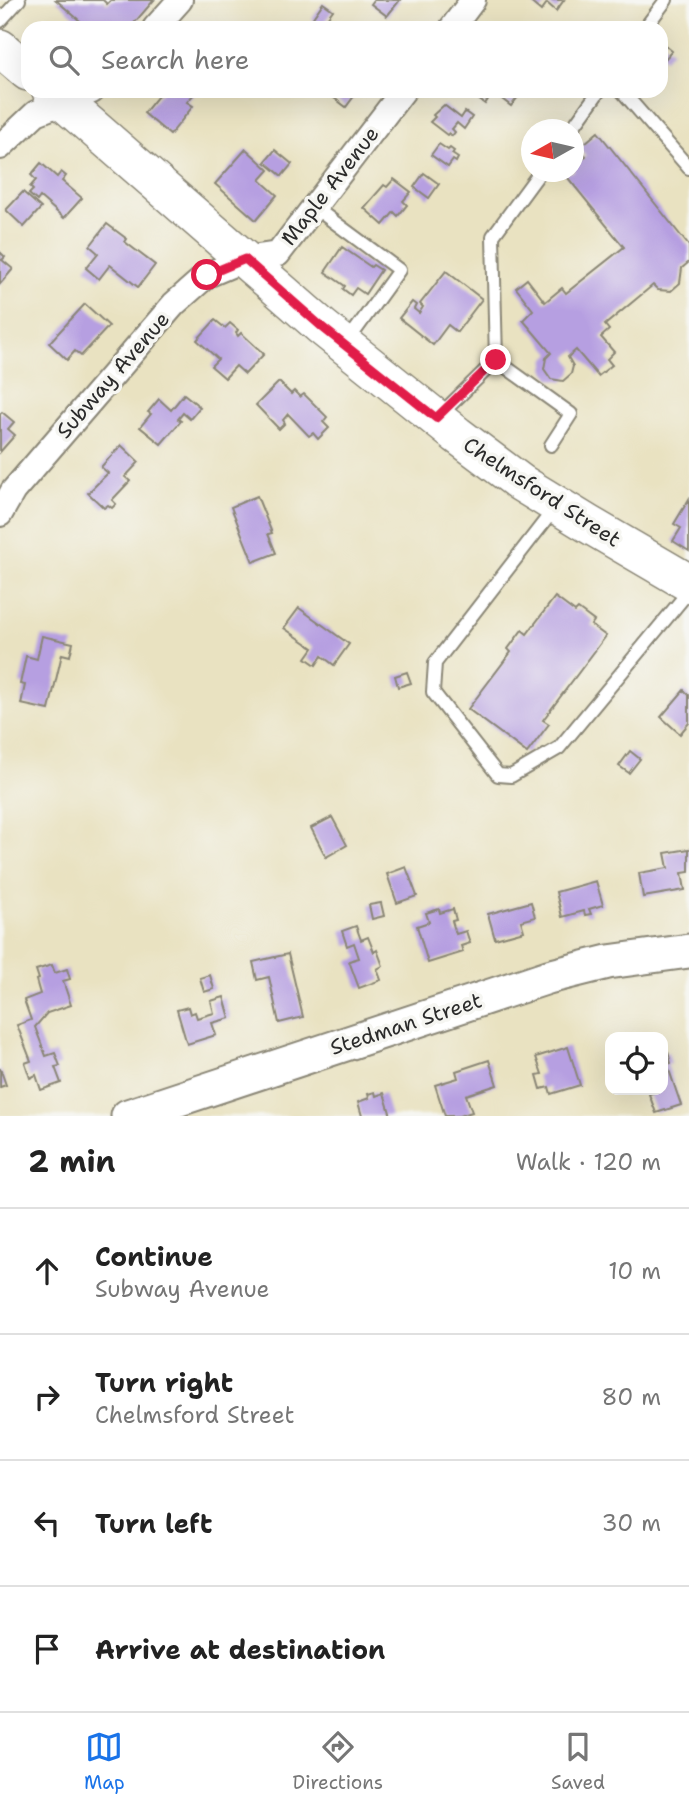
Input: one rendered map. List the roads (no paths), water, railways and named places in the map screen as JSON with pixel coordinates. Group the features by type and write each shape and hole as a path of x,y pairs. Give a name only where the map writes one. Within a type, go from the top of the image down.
{"main road":[{"path":"0,48 21,66"},
{"name":"Chelmsford Street","path":"72,98 245,259 345,345 436,418 522,483 689,583"},
{"name":"Stedman Street","path":"128,1116 548,977 608,962 689,951"}],"street":[{"path":"161,21 180,0"},
{"path":"457,21 473,0"},
{"path":"0,147 36,113 64,98"},
{"name":"Maple Avenue","path":"245,259 278,254 398,98"},
{"name":"Subway Avenue","path":"0,514 13,491 174,304 207,275 245,259"}],"lane":[{"path":"0,21 19,0"},
{"path":"650,21 666,0"},
{"path":"579,119 594,98"},
{"path":"628,98 689,168"},
{"path":"436,418 496,360 493,236 533,182"},
{"path":"314,207 400,270 345,345"},
{"path":"496,360 571,414 551,444"},
{"path":"558,505 435,663 433,692 498,775 511,776 559,748 689,591"}]}
